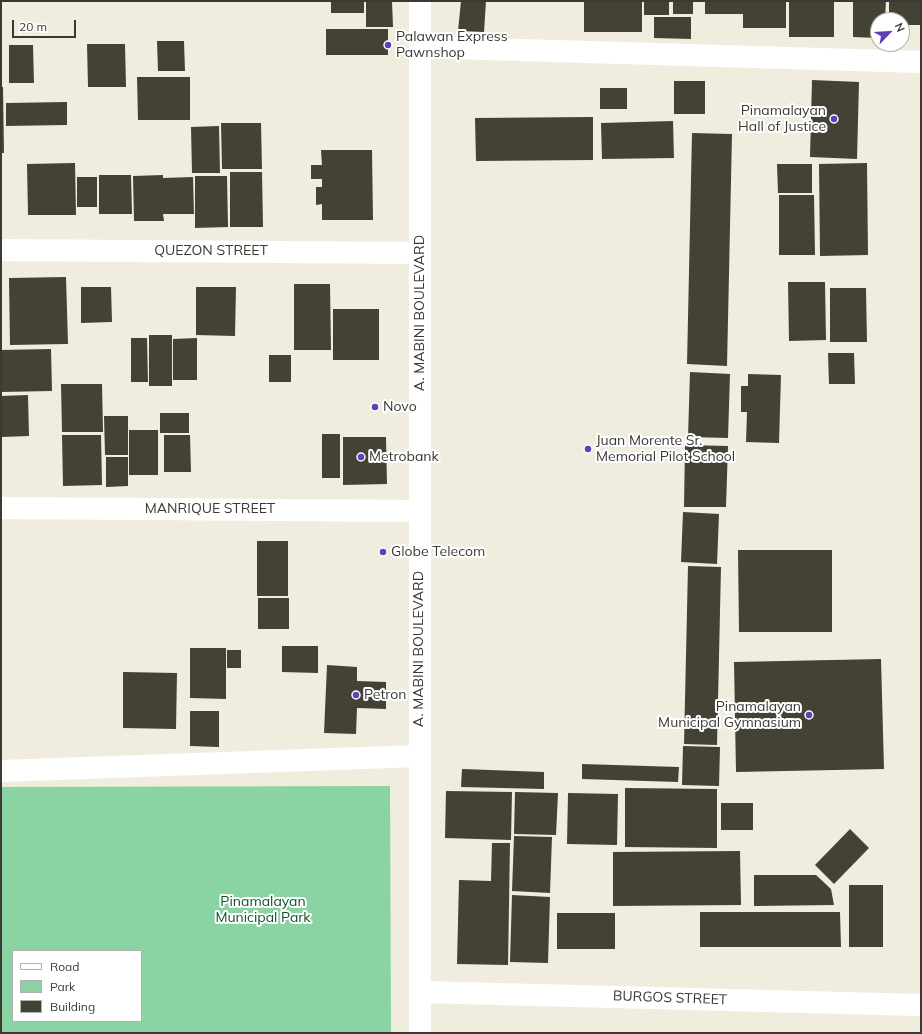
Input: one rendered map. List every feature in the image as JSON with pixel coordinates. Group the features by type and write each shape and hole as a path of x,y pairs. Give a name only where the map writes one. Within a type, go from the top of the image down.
{"street":[{"name":"A. MABINI BOULEVARD","path":"420,1 420,1033"},
{"path":"420,47 921,62"},
{"name":"QUEZON STREET","path":"1,250 420,253"},
{"name":"MANRIQUE STREET","path":"1,508 419,511"},
{"path":"1,771 419,756"},
{"name":"BURGOS STREET","path":"420,992 921,1006"}],"green space":[{"name":"Pinamalayan Municipal Park","path":"390,786 391,1033 1,1033 1,787"}],"building":[{"path":"331,1 364,1 364,13 331,13"},
{"path":"366,1 392,1 393,27 366,27"},
{"path":"461,1 486,1 484,32 458,31"},
{"path":"584,1 642,1 642,32 584,32"},
{"path":"644,1 669,1 669,15 644,15"},
{"path":"673,1 693,1 693,14 673,14"},
{"path":"705,1 743,1 743,14 705,14"},
{"path":"743,1 786,1 786,28 743,28"},
{"path":"789,1 834,1 834,37 789,37"},
{"path":"853,1 886,1 885,12 870,12 870,38 853,37"},
{"path":"889,1 921,1 921,25 910,25 910,12 889,12"},
{"path":"654,17 691,17 691,39 654,38"},
{"path":"326,29 388,29 388,55 326,55"},
{"path":"157,41 184,41 185,71 158,71"},
{"path":"87,44 125,44 126,87 88,87"},
{"path":"9,45 33,45 34,83 9,83"},
{"path":"137,77 190,77 190,120 138,120"},
{"name":"Pinamalayan Hall of Justice","path":"812,80 859,82 857,159 810,157"},
{"path":"674,81 705,81 705,114 674,114"},
{"path":"1,87 3,87 4,153 1,153"},
{"path":"600,88 627,88 627,109 600,109"},
{"path":"67,102 67,125 6,126 6,103"},
{"path":"593,117 593,160 476,161 475,118"},
{"path":"673,121 674,158 602,159 601,123"},
{"path":"221,123 261,123 262,169 222,169"},
{"path":"219,126 220,173 192,173 191,127"},
{"path":"692,133 732,134 727,366 687,364"},
{"path":"321,150 372,150 373,220 322,220 322,204 316,205 316,187 322,187 322,179 311,179 311,165 322,165"},
{"path":"75,163 76,215 28,215 27,164"},
{"path":"867,163 868,255 820,256 819,164"},
{"path":"777,164 812,164 812,193 778,193"},
{"path":"230,172 262,172 263,227 230,227"},
{"path":"99,175 131,175 132,214 99,214"},
{"path":"163,175 163,178 193,177 194,214 163,214 164,221 134,221 133,176"},
{"path":"195,176 227,176 228,227 195,228"},
{"path":"77,177 97,177 97,207 77,207"},
{"path":"779,195 814,195 815,255 779,255"},
{"path":"66,277 68,344 10,345 9,278"},
{"path":"788,282 825,282 826,340 789,341"},
{"path":"294,284 330,284 331,350 294,350"},
{"path":"81,287 111,287 112,322 81,323"},
{"path":"196,287 236,287 235,336 196,335"},
{"path":"830,288 866,288 867,342 830,342"},
{"path":"333,309 379,309 379,360 333,360"},
{"path":"149,335 172,335 172,386 149,386"},
{"path":"131,338 147,338 148,382 131,382"},
{"path":"197,338 197,380 173,380 173,339"},
{"path":"51,349 52,391 1,392 1,350"},
{"path":"828,353 854,353 855,384 829,384"},
{"path":"269,355 291,355 291,382 269,382"},
{"path":"690,372 730,374 728,438 688,437"},
{"path":"748,374 781,375 779,443 746,442 747,412 741,412 741,386 748,386"},
{"path":"61,384 102,384 103,432 62,432"},
{"path":"28,395 29,436 1,437 1,396"},
{"path":"160,413 189,413 189,433 160,433"},
{"path":"104,416 128,416 128,455 105,455"},
{"path":"129,430 158,430 158,475 129,475"},
{"path":"322,434 340,434 340,478 322,478"},
{"path":"62,435 101,435 102,485 63,486"},
{"path":"164,435 190,435 191,472 164,472"},
{"path":"343,437 386,437 387,484 343,485"},
{"path":"685,445 728,446 726,507 684,507"},
{"path":"106,457 128,457 128,486 106,487"},
{"path":"683,512 719,514 717,564 681,562"},
{"path":"257,541 288,541 288,596 257,596"},
{"path":"738,550 832,550 832,632 739,632"},
{"path":"688,566 721,567 717,745 684,744"},
{"path":"258,598 289,598 289,629 258,629"},
{"path":"282,646 318,646 318,673 282,672"},
{"path":"190,648 226,648 226,699 190,698"},
{"path":"227,650 241,650 241,668 227,668"},
{"name":"Pinamalayan Municipal Gymnasium","path":"881,659 884,769 736,772 734,662"},
{"name":"Petron","path":"327,665 357,667 357,681 386,682 386,709 357,708 356,734 324,733"},
{"path":"123,672 177,673 176,729 123,728"},
{"path":"190,711 219,711 219,747 190,746"},
{"path":"683,746 720,747 719,786 682,785"},
{"path":"582,764 679,767 678,782 582,779"},
{"path":"462,769 544,772 544,789 461,787"},
{"path":"625,788 717,789 717,848 625,847"},
{"path":"446,791 512,792 511,840 445,838"},
{"path":"515,792 558,793 556,835 514,834"},
{"path":"568,793 618,794 617,845 567,844"},
{"path":"721,803 753,803 753,830 721,830"},
{"path":"850,829 869,848 834,884 815,865"},
{"path":"514,836 552,837 550,893 512,891"},
{"path":"492,843 510,843 508,965 457,964 459,880 491,881"},
{"path":"740,851 741,905 613,906 613,852"},
{"path":"754,875 816,875 831,889 834,905 754,906"},
{"path":"849,885 883,885 883,947 849,947"},
{"path":"512,895 550,897 548,963 510,962"},
{"path":"700,912 840,912 841,947 700,947"},
{"path":"557,913 615,913 615,949 557,949"}],"place":[{"name":"Palawan Express Pawnshop","path":"388,45"},
{"name":"Pinamalayan Hall of Justice","path":"834,119"},
{"name":"Novo","path":"375,407"},
{"name":"Juan Morente Sr. Memorial Pilot School","path":"588,449"},
{"name":"Metrobank","path":"361,457"},
{"name":"Globe Telecom","path":"383,552"},
{"name":"Petron","path":"356,695"},
{"name":"Pinamalayan Municipal Gymnasium","path":"809,715"}]}
